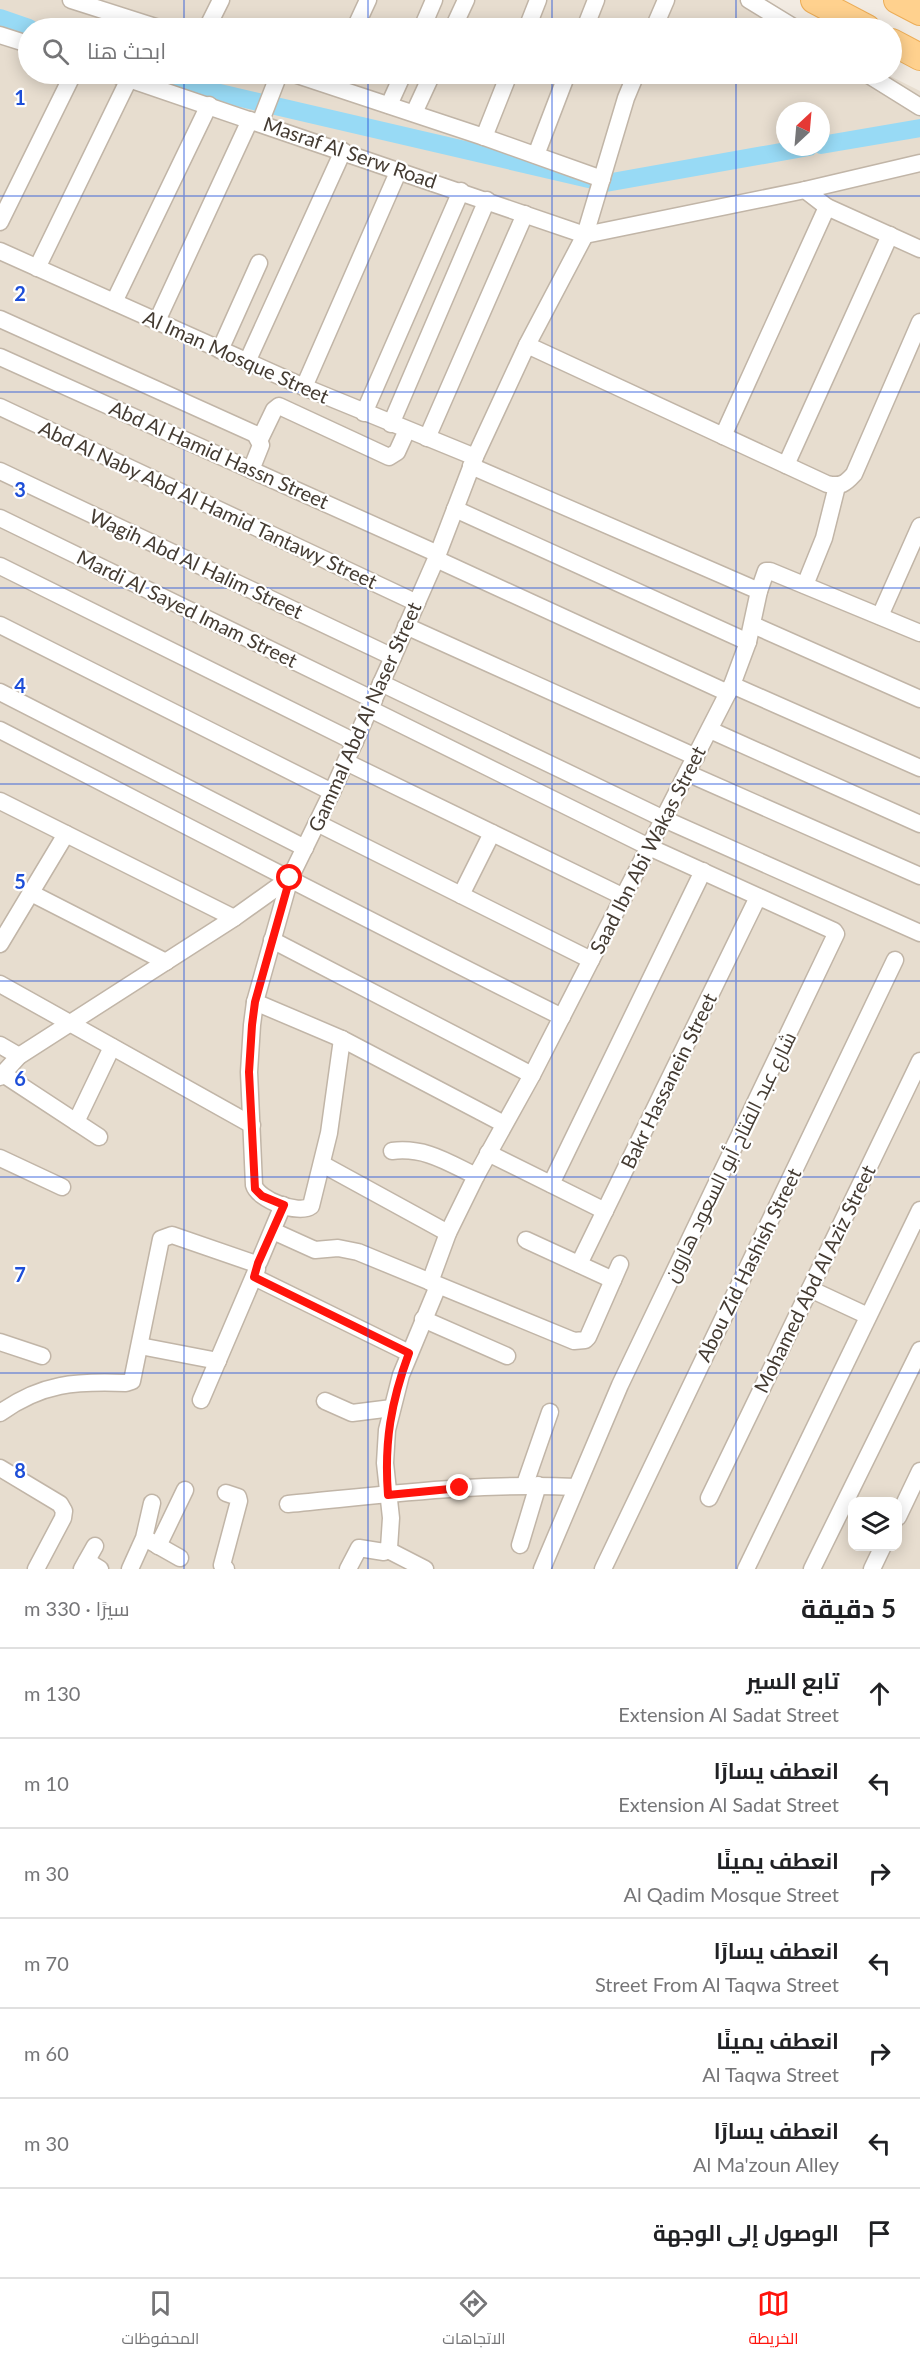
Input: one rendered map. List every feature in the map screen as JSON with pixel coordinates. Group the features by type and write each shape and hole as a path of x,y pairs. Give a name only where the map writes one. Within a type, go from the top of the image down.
{"main road":[{"path":"814,0 848,18"},
{"path":"897,0 920,12"},
{"path":"902,48 920,57"}],"street":[{"path":"72,0 128,18"},
{"path":"212,18 221,0"},
{"path":"360,18 368,0"},
{"path":"426,18 434,0"},
{"path":"458,18 466,0"},
{"path":"531,18 538,0"},
{"path":"589,18 596,0"},
{"path":"658,18 666,0"},
{"path":"749,0 779,18"},
{"path":"0,34 18,40"},
{"path":"0,222 68,84"},
{"path":"37,268 118,84"},
{"name":"Masraf Al Serw Road","path":"146,84 585,235"},
{"path":"157,321 274,84"},
{"path":"344,84 389,105 602,179"},
{"path":"389,105 398,84"},
{"path":"414,113 427,84"},
{"path":"484,137 505,84"},
{"path":"536,155 563,84"},
{"name":"Gammal Abd Al Naser Street","path":"1,1076 20,1056 234,918 290,878 346,762 417,603 473,461 527,345 585,235 632,84"},
{"path":"883,84 920,107"},
{"path":"114,302 209,105"},
{"path":"247,362 343,151"},
{"path":"585,235 805,190 920,163"},
{"path":"304,387 399,170"},
{"path":"805,190 827,207 920,249"},
{"path":"364,413 460,191"},
{"path":"251,470 260,449 260,439 274,410 279,406 389,457 395,455 399,427 487,200"},
{"path":"723,436 827,207"},
{"path":"427,438 525,214"},
{"path":"786,465 890,235"},
{"name":"Al Iman Mosque Street","path":"0,251 304,387 427,438 759,591"},
{"path":"220,350 259,263"},
{"path":"0,319 255,434 260,439"},
{"path":"527,345 827,484 837,486 846,484 854,474 920,322"},
{"name":"Abd Al Hamid Hassn Street","path":"0,357 730,689 920,768"},
{"name":"Abd Al Naby Abd Al Hamid Tantawy Street","path":"0,407 417,603"},
{"name":"Wagih Abd Al Halim Street","path":"0,471 393,657"},
{"path":"837,486 824,538 805,585 920,633"},
{"path":"455,509 748,642"},
{"name":"Mardi Al Sayed Imam Street","path":"0,518 649,847"},
{"path":"880,616 920,526"},
{"path":"0,566 355,742"},
{"name":"Saad Ibn Abi Wakas Street","path":"388,1550 390,1518 385,1463 392,1408 409,1353 423,1319 448,1233 488,1153 532,1075 730,689 748,642 759,591 766,571 770,570 805,585"},
{"path":"0,625 332,792"},
{"path":"753,625 920,699"},
{"path":"406,626 696,757"},
{"path":"381,683 664,819 920,933"},
{"path":"0,692 304,848"},
{"path":"0,730 290,878 349,911 562,1017"},
{"path":"710,730 920,825"},
{"path":"346,762 624,897"},
{"path":"687,773 920,876"},
{"path":"0,801 234,918"},
{"path":"317,823 591,960"},
{"path":"461,895 492,833"},
{"path":"0,944 66,834"},
{"name":"شارع عبد الفتاح أبو السعود هارون","path":"542,1569 620,1385 835,937 834,932 649,847"},
{"path":"551,1184 703,872"},
{"path":"290,878 255,1002 250,1048 255,1189 262,1196 303,1210 311,1206 329,1133 342,1039"},
{"path":"31,893 165,962"},
{"name":"Bakr Hassanein Street","path":"579,1264 758,897"},
{"path":"272,940 532,1075"},
{"name":"Abou Zid Hashish Street","path":"603,1569 895,960"},
{"path":"0,984 252,1125"},
{"path":"255,1002 342,1039 504,1124"},
{"path":"0,1045 20,1056"},
{"path":"76,1122 112,1047"},
{"name":"Mohamed Abd Al Aziz Street","path":"709,1498 920,1060"},
{"path":"1,1076 99,1137"},
{"path":"392,1151 406,1149 422,1151 476,1176"},
{"path":"488,1153 605,1211"},
{"path":"0,1158 62,1187"},
{"path":"322,1164 448,1233"},
{"path":"201,1400 284,1205"},
{"path":"746,1569 920,1210"},
{"path":"273,1231 315,1250 338,1248 358,1252 579,1341 588,1337 616,1272 579,1264 526,1240"},
{"path":"0,1413 16,1401 62,1384 129,1383 134,1378 160,1242 164,1236 172,1235 254,1264 256,1270 409,1353"},
{"path":"810,1289 868,1316"},
{"path":"423,1319 507,1356"},
{"path":"0,1341 42,1356"},
{"path":"140,1346 218,1361"},
{"path":"812,1569 920,1350"},
{"path":"325,1401 352,1413 392,1408"},
{"path":"520,1545 550,1412"},
{"path":"0,1468 60,1504 64,1511 63,1518 36,1569"},
{"path":"902,1507 920,1471"},
{"path":"288,1504 460,1488 532,1485 576,1487"},
{"path":"130,1569 151,1542 185,1490"},
{"path":"226,1493 238,1497 239,1501 222,1565 226,1569"},
{"path":"151,1542 152,1503"},
{"path":"151,1542 180,1558"},
{"path":"90,1566 95,1546"},
{"path":"348,1569 359,1548 384,1552 388,1550 425,1569"},
{"path":"872,1569 881,1551"}],"shaded area":[{"path":"0,0 749,0 783,18 18,18 18,84 902,84 902,82 920,91 920,1569 0,1569"}],"waterway":[{"path":"0,18 18,24"},
{"path":"184,84 606,183 776,153"},
{"path":"830,143 920,128"}],"route":[{"path":"290,878 255,1002 252,1025 249,1072 255,1189 262,1196 284,1205 254,1277 409,1353 387,1430 385,1463 388,1495 460,1488"}]}
